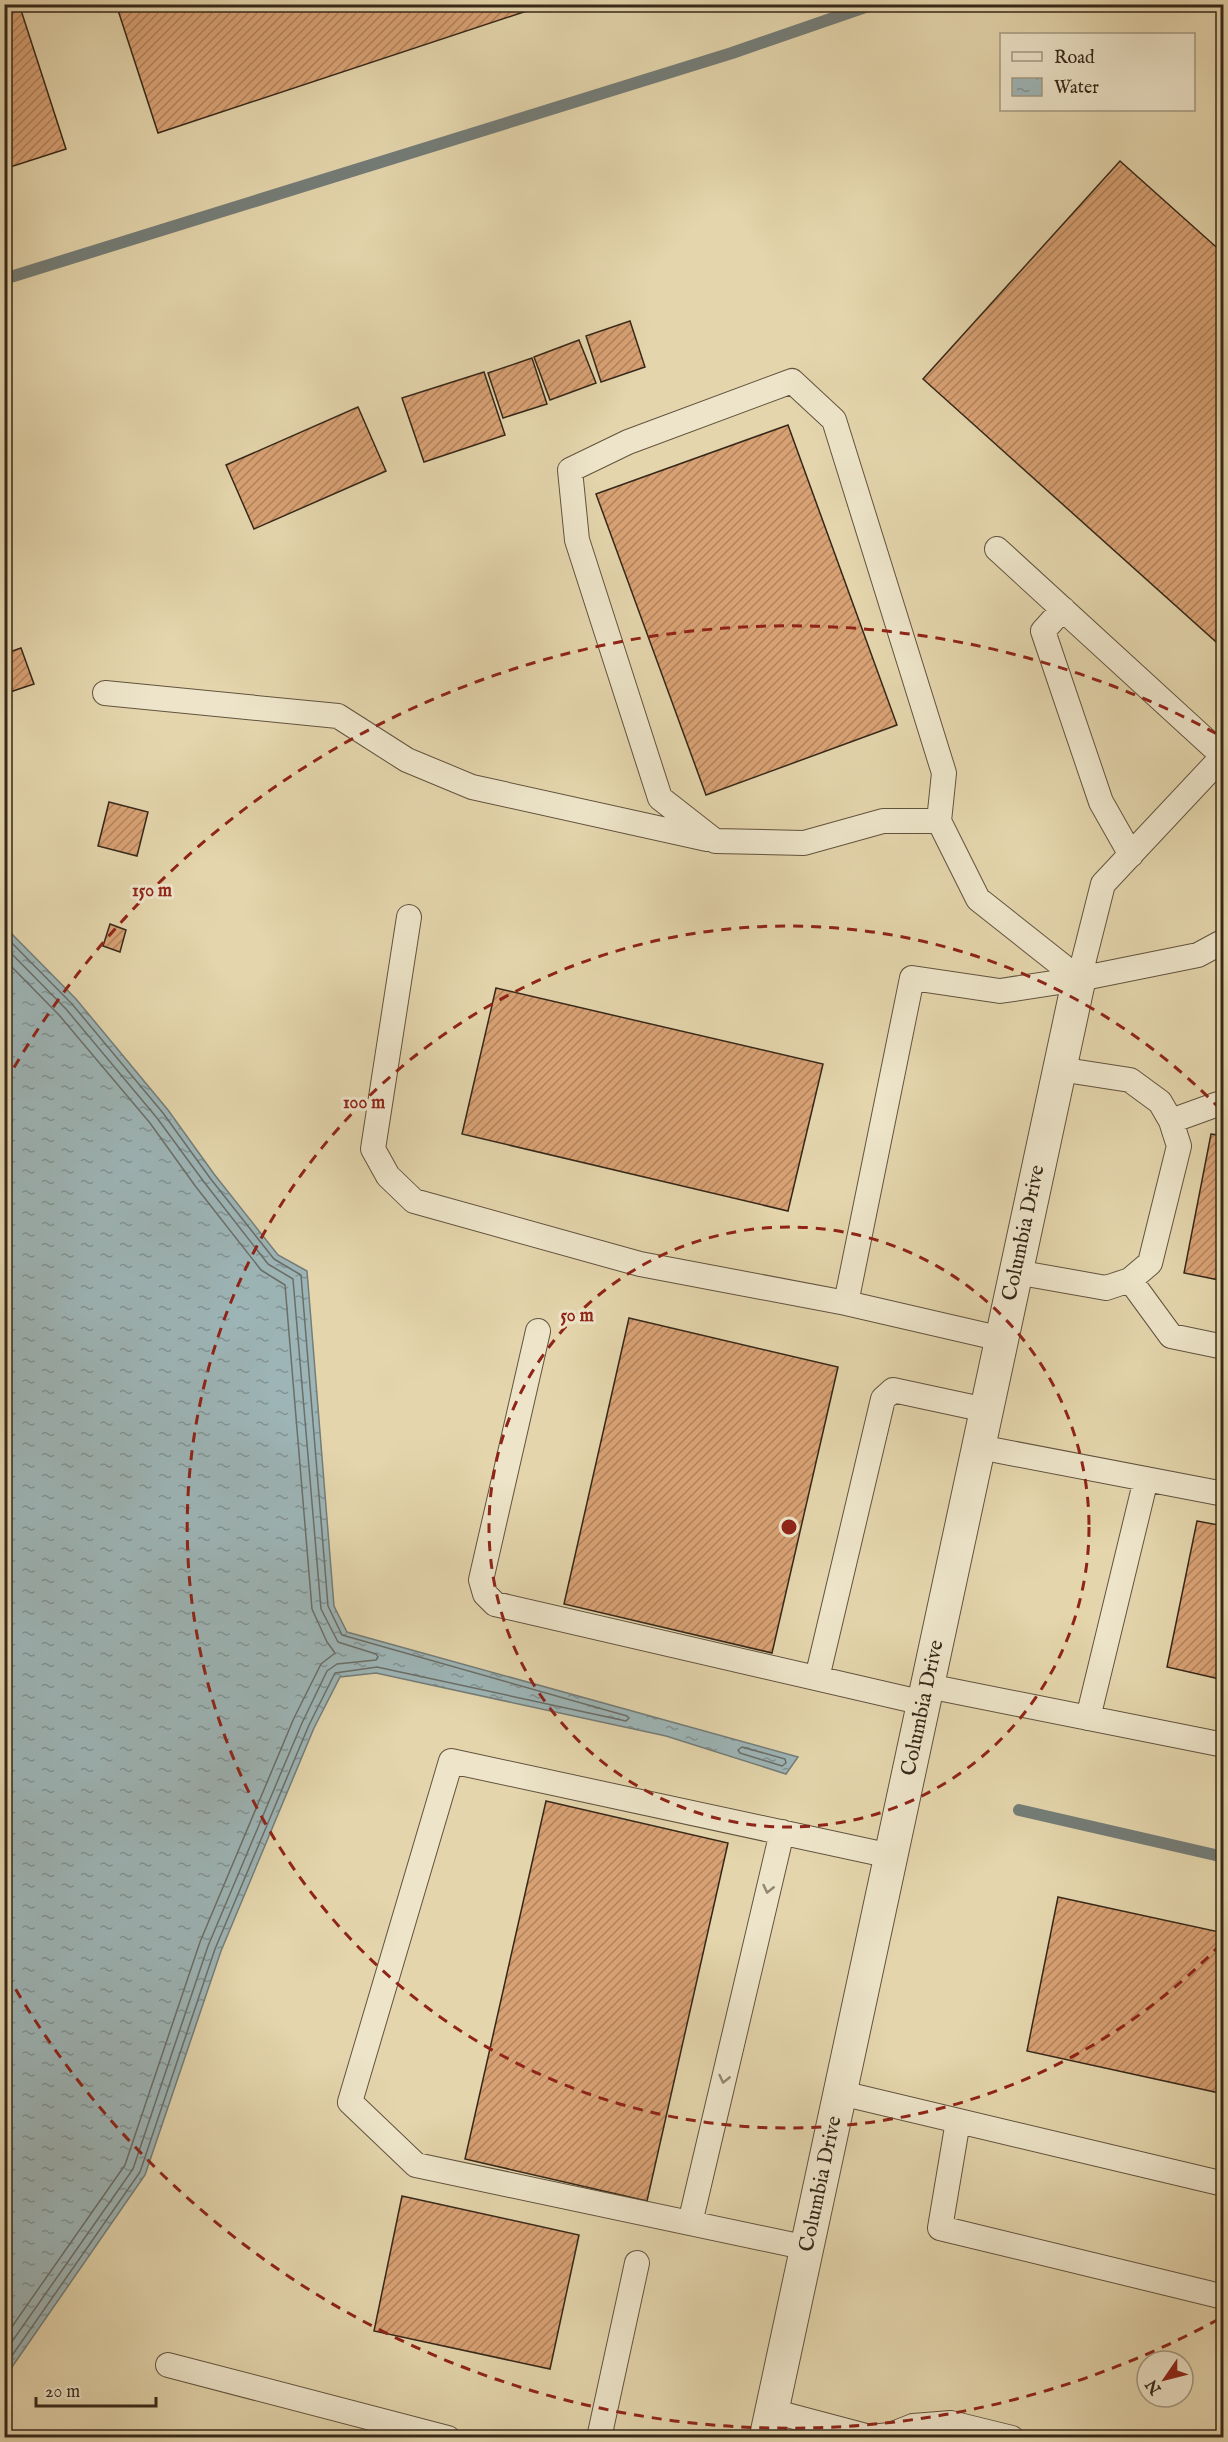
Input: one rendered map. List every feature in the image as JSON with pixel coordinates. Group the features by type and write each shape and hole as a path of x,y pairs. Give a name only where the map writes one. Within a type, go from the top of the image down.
{"street":[{"name":"Columbia Drive","path":"769,2424 1078,979"}],"lane":[{"path":"715,841 660,798 635,728 577,540 570,470 628,442 792,381 834,420 944,773 939,821 978,899 1078,979"},
{"path":"998,549 1223,755 1103,885 1078,979"},
{"path":"1063,609 1043,631 1101,802 1131,855"},
{"path":"105,693 338,716 407,760 472,787 715,841 804,843 883,821 939,821"},
{"path":"409,917 373,1149 388,1176 414,1202 640,1264 846,1303 1002,1339"},
{"path":"846,1303 912,978 1000,991 1198,956 1224,941"},
{"path":"1016,1272 1106,1288 1130,1280 1150,1263 1179,1146 1172,1121 1160,1102 1130,1080 1059,1069"},
{"path":"1172,1121 1218,1104 1224,1106"},
{"path":"1130,1280 1171,1335 1224,1347"},
{"path":"538,1331 481,1580 485,1594 495,1604 817,1678 1088,1718 1224,1745"},
{"path":"817,1678 883,1399 893,1390 986,1410"},
{"path":"979,1447 1224,1494"},
{"path":"1088,1718 1146,1479"},
{"path":"808,2248 416,2165 350,2102 451,1761 891,1856"},
{"path":"690,2223 782,1832"},
{"path":"841,2093 1224,2184"},
{"path":"958,2121 940,2229 1224,2297"},
{"path":"600,2438 637,2263"},
{"path":"168,2365 448,2438"},
{"path":"769,2424 870,2437 890,2435 913,2426 951,2423 1012,2438"}],"water":[{"path":"5,927 76,999 168,1110 214,1174 278,1255 307,1271 334,1606 347,1632 798,1757 786,1774 666,1736 376,1673 340,1677 314,1728 221,1951 145,2175 5,2377"}],"building":[{"path":"4,4 19,4 66,149 4,169"},
{"path":"116,4 548,4 158,133"},
{"path":"1120,161 1224,254 1224,649 923,379"},
{"path":"630,321 645,367 601,382 586,336"},
{"path":"579,340 596,383 550,400 534,357"},
{"path":"532,358 547,404 503,418 488,373"},
{"path":"484,372 505,435 424,462 402,398"},
{"path":"358,407 386,471 254,529 226,465"},
{"path":"788,425 897,725 706,795 596,494"},
{"path":"21,648 34,684 10,692 4,676 4,654"},
{"path":"109,802 148,812 137,856 98,846"},
{"path":"110,924 126,930 120,952 103,946"},
{"path":"496,988 823,1064 788,1211 462,1134"},
{"path":"1211,1134 1224,1136 1224,1281 1184,1273"},
{"path":"629,1318 838,1367 772,1653 564,1604"},
{"path":"1197,1521 1224,1526 1224,1680 1167,1667"},
{"path":"546,1801 728,1843 647,2201 465,2159"},
{"path":"1058,1897 1224,1933 1224,2094 1027,2051"},
{"path":"402,2196 579,2235 550,2369 374,2331"}],"waterway":[{"path":"4,279 732,53 874,4"},
{"path":"1019,1810 1224,1857"}]}
